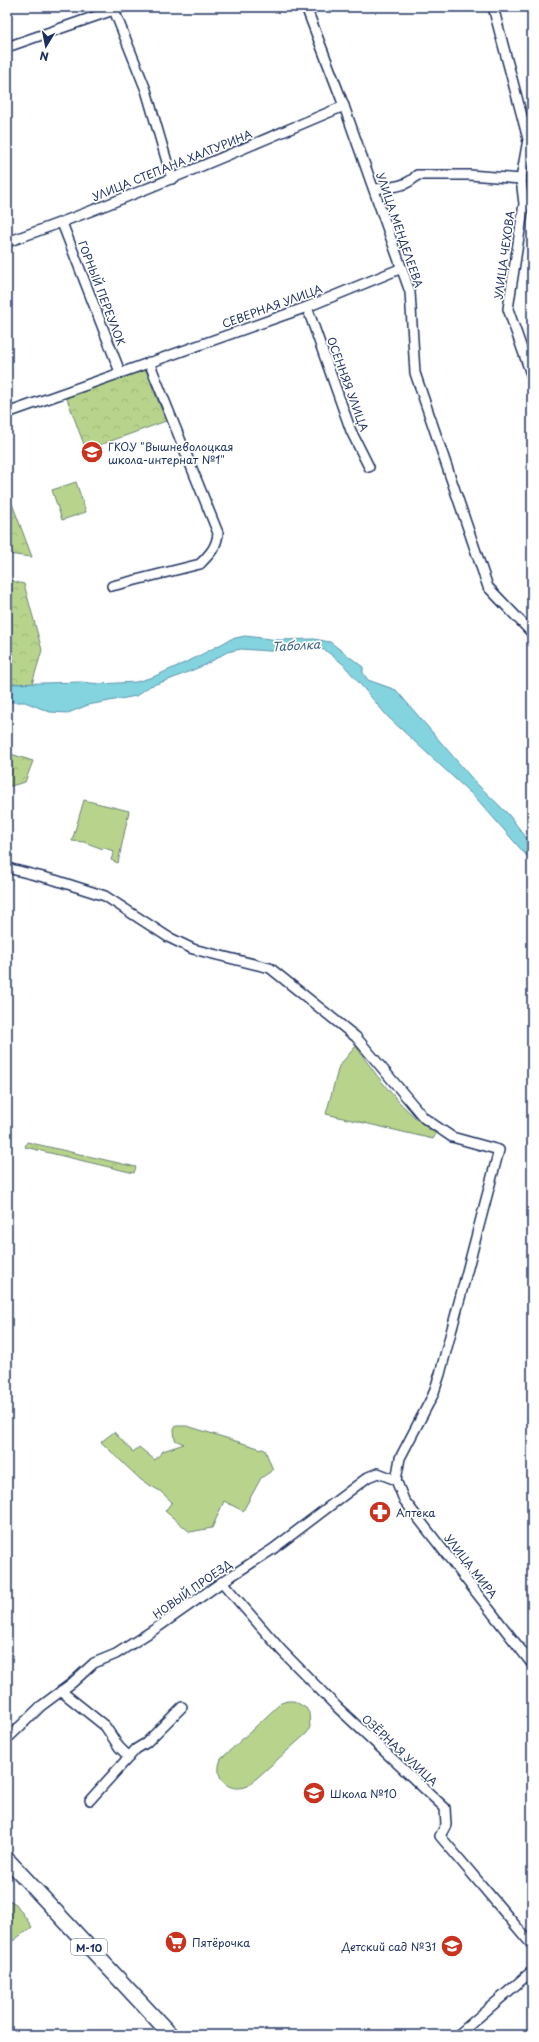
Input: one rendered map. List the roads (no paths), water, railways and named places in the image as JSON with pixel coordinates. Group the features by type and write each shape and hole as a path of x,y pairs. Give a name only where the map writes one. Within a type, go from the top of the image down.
{"highway":[{"name":"М-10","path":"7,1859 171,2035"}],"street":[{"name":"УЛИЦА МЕНДЕЛЕЕВА","path":"306,7 344,106 410,292 415,373 488,587 532,634"},
{"name":"УЛИЦА ЧЕХОВА","path":"493,7 528,139 521,178 528,204 508,309 532,377"},
{"path":"7,47 118,8 146,90 172,178"},
{"name":"УЛИЦА СТЕПАНА ХАЛТУРИНА","path":"7,242 62,223 344,106"},
{"path":"374,189 404,185 413,180 417,175 469,175 521,178"},
{"name":"ГОРНЫЙ ПЕРЕУЛОК","path":"62,223 120,372"},
{"name":"СЕВЕРНАЯ УЛИЦА","path":"7,413 307,307 402,268"},
{"name":"ОСЕННЯЯ УЛИЦА","path":"307,307 351,431 369,467"},
{"path":"112,586 200,564 210,554 218,538 218,533 149,362"},
{"path":"7,868 55,880 104,896 168,937 193,949 270,968 356,1037 424,1118 452,1137 499,1150 440,1374 433,1395 400,1458 396,1480"},
{"name":"НОВЫЙ ПРОЕЗД","path":"7,1739 41,1706 94,1663 116,1654 140,1639 222,1582 273,1549 368,1477 378,1473 396,1480"},
{"name":"УЛИЦА МИРА","path":"396,1480 404,1500 532,1664"},
{"name":"ОЗЁРНАЯ УЛИЦА","path":"222,1582 282,1651 337,1708 445,1808 446,1825 440,1836 532,1945"},
{"path":"61,1691 105,1726 119,1747 129,1757"},
{"path":"90,1800 136,1749 146,1743 182,1707"},
{"path":"458,2035 532,1971"}],"water":[{"name":"Таболка","path":"245,636 278,640 314,639 330,642 363,667 363,673 368,680 396,690 475,782 508,814 532,845 532,862 477,799 388,717 343,664 325,650 309,648 269,651 241,649 227,652 205,665 150,686 136,696 88,705 68,713 50,712 25,702 7,702 7,684 81,682 100,684 136,682 153,677 191,660 231,639"}],"place":[{"name":"ГКОУ \"Вышневолоцкая школа-интернат №1\"","path":"92,452"},
{"name":"Аптека","path":"380,1512"},
{"name":"Школа №10","path":"314,1793"},
{"name":"Пятёрочка","path":"176,1942"},
{"name":"Детский сад №31","path":"452,1946"}]}
